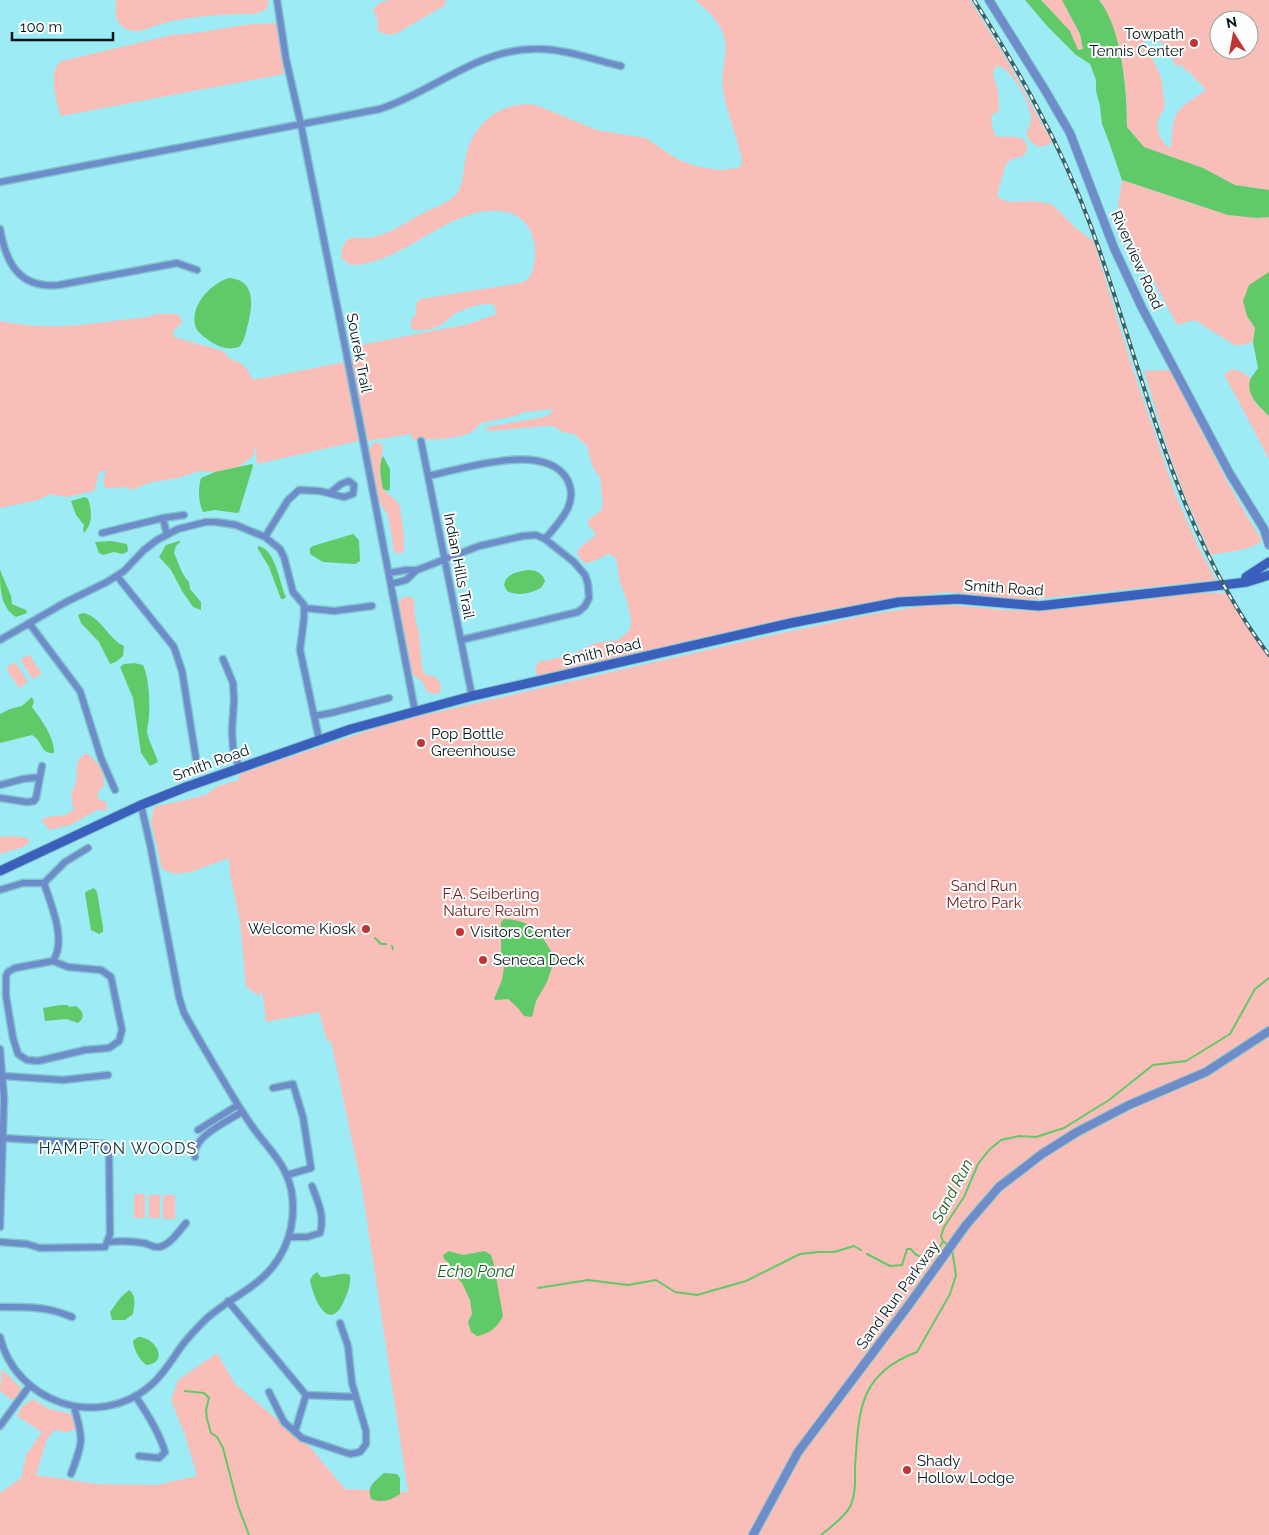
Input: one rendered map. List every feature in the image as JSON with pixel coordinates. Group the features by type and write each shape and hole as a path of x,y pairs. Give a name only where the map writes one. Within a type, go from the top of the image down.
{"main road":[{"name":"Smith Road","path":"1238,582 1269,562"},
{"name":"Smith Road","path":"0,871 141,805 186,787 319,740 472,696 791,623 899,602 958,599 1039,606 1247,582 1269,575"}],"street":[{"name":"Sourek Trail","path":"277,0 286,59 301,125 415,711"},
{"name":"Riverview Road","path":"989,0 1066,126 1114,248 1142,308 1230,474 1266,531 1269,545"},
{"path":"0,182 364,112 395,104 477,62 505,52 537,48 621,66"},
{"path":"0,229 5,252 12,266 23,277 41,285 58,284 176,263 197,270"},
{"name":"Indian Hills Trail","path":"421,441 472,696"},
{"path":"428,476 519,458 542,461 556,467 564,474 569,484 571,499 566,514 545,539"},
{"path":"265,537 288,500 299,490 330,493"},
{"path":"102,533 163,518 184,515"},
{"path":"163,518 167,535"},
{"path":"0,640 117,576 144,550 167,535 188,526 216,522 236,525 265,537 281,552 293,592 304,608 300,650 319,740"},
{"path":"389,574 406,570 417,570 486,544 531,535 545,539 582,569 587,579 589,592 585,606 574,614 461,640"},
{"path":"391,584 406,580 417,570"},
{"path":"117,576 174,647 182,671 196,759"},
{"path":"304,608 334,611 372,606"},
{"path":"29,623 80,691 102,758 115,790"},
{"path":"223,659 232,683 234,700 232,731 234,748 240,768"},
{"path":"314,716 389,698"},
{"path":"0,798 34,802 42,766"},
{"path":"0,785 40,777"},
{"path":"0,1337 11,1364 30,1386 54,1401 74,1407 108,1407 136,1396 157,1381 194,1330 228,1301 268,1274 284,1252 290,1236 293,1209 287,1175 275,1154 242,1112 184,1013 179,997 141,805"},
{"path":"0,890 24,883 44,883 65,862 88,848"},
{"path":"44,883 56,924 58,948 53,961 6,970 5,987 16,1050 27,1060 38,1061 85,1050 109,1048 116,1044 121,1038 122,1030 111,977 105,972 68,968 53,961"},
{"name":"Sand Run Parkway","path":"753,1535 798,1452 908,1306 966,1225 999,1187 1042,1154 1078,1132 1129,1105 1206,1072 1269,1031"},
{"path":"0,1049 3,1076 0,1227"},
{"path":"3,1076 63,1080 108,1075"},
{"path":"273,1088 293,1084 303,1117 307,1152 311,1162 311,1168 287,1175"},
{"path":"198,1130 238,1105"},
{"path":"195,1157 194,1152 197,1142 242,1112"},
{"path":"0,1242 27,1244 40,1248 105,1247 110,1234 109,1151 105,1144 2,1138"},
{"path":"290,1236 306,1238 320,1233 323,1222 321,1210 312,1186"},
{"path":"107,1242 146,1243 153,1247 161,1247 172,1239 186,1223"},
{"path":"228,1301 306,1395 356,1397"},
{"path":"0,1307 56,1310 72,1318"},
{"path":"269,1392 284,1422 302,1438 350,1454 360,1452 366,1444 366,1431 352,1383 348,1346 340,1323"},
{"path":"0,1426 30,1386"},
{"path":"295,1432 306,1395"},
{"path":"136,1396 145,1410 165,1452 158,1458 139,1456"},
{"path":"71,1474 82,1445 82,1433 74,1407"}],"green space":[{"path":"116,0 269,0 266,10 253,14 193,18 134,31 123,27 118,21"},
{"path":"390,0 446,0 444,6 395,34 388,34 377,29 378,21 373,9 379,3"},
{"path":"695,0 970,0 1003,53 1052,142 1041,147 1034,144 1028,138 1026,134 1031,118 1028,104 1011,75 1000,66 995,67 993,75 998,90 999,111 991,117 996,136 1018,137 1025,141 1027,145 1027,151 1024,156 1012,159 1006,164 997,195 1009,202 1031,201 1052,204 1077,229 1094,242 1133,370 1176,496 1197,544 1216,580 1028,600 948,592 897,598 827,610 537,675 535,667 539,662 571,655 595,643 618,640 628,632 631,625 627,601 619,579 616,558 609,554 592,562 584,563 577,554 579,548 595,536 595,532 588,525 588,522 601,511 603,505 600,477 593,468 587,446 574,434 563,432 555,427 485,430 487,427 544,417 549,415 553,409 520,413 519,415 481,423 472,432 462,436 415,440 411,434 367,441 352,360 367,357 361,354 360,347 365,344 469,324 496,314 495,306 481,304 454,314 442,324 432,329 415,330 412,329 411,325 416,312 416,303 420,299 523,282 530,277 534,266 535,249 534,240 528,226 523,220 509,213 500,211 480,212 443,226 389,256 371,262 351,265 342,259 342,250 344,244 350,238 370,238 387,233 455,196 460,187 466,156 475,133 491,116 512,106 536,105 597,130 646,138 675,158 695,166 719,170 739,168 742,162 741,156 726,106 722,85 725,54 724,37 718,23"},
{"path":"1041,0 1062,0 1080,34 1083,49 1078,50 1070,31"},
{"path":"1099,0 1269,0 1269,190 1235,185 1203,168 1144,147 1127,127 1122,61 1107,12","holes":["1150,31 1166,48 1177,67 1182,64 1185,71 1187,70 1206,90 1187,103 1178,112 1173,125 1171,148 1165,145 1159,135 1157,121 1165,107 1161,77 1145,42 1147,32"]},
{"path":"276,23 284,74 61,116 55,95 54,78 57,65 62,61 172,35 251,24"},
{"path":"1122,180 1197,205 1257,218 1269,217 1269,272 1247,316 1255,328 1253,342 1236,346 1195,320 1177,325 1122,221 1118,205"},
{"path":"158,314 176,314 180,316 182,323 173,331 174,337 223,351 230,359 239,362 247,369 253,380 345,362 359,441 257,464 256,449 253,448 255,452 252,457 238,467 215,472 199,471 178,478 152,482 131,490 128,487 106,488 103,481 107,470 99,472 94,491 66,497 50,494 38,500 0,508 0,321 16,324 60,326 144,318"},
{"path":"1233,369 1244,373 1251,379 1250,391 1254,400 1269,416 1269,459 1224,374"},
{"path":"1171,370 1229,485 1262,541 1256,545 1211,555 1185,496 1168,450 1144,371"},
{"path":"374,443 380,443 383,446 380,468 382,485 400,506 404,552 397,554 394,551 388,515 377,499 368,449"},
{"name":"Sand Run Metro Park","path":"1199,593 1227,593 1269,655 1269,1535 0,1535 0,1493 21,1478 26,1455 42,1432 17,1416 22,1406 33,1399 49,1409 72,1414 77,1429 66,1432 54,1430 47,1439 36,1475 98,1484 156,1485 197,1476 185,1435 171,1400 178,1380 217,1353 235,1384 309,1446 345,1489 408,1492 362,1188 331,1041 327,1041 319,1012 266,1022 262,990 259,996 246,987 240,921 230,875 229,858 191,872 175,874 162,869 151,821 154,807 206,795 217,786 239,780 239,774 376,728 415,717 867,615 923,606 953,605 1004,610 1043,611"},
{"path":"403,597 412,597 414,600 422,668 425,674 437,678 441,684 440,692 436,694 427,692 422,681 413,675 398,603"},
{"path":"29,654 42,674 33,679 20,660"},
{"path":"15,662 28,682 19,688 6,668"},
{"path":"87,753 102,768 104,785 97,794 99,799 107,803 106,810 99,809 70,825 49,830 41,819 65,815 74,809 72,794 76,782 77,766 80,758"},
{"path":"15,836 28,838 30,842 23,847 0,854 0,837"},
{"path":"134,1194 145,1194 145,1218 134,1218"},
{"path":"149,1195 160,1195 160,1218 149,1218"},
{"path":"163,1195 175,1195 175,1219 163,1219"},
{"path":"2,1369 22,1389 14,1401 0,1391"}],"water":[{"path":"1025,0 1041,0 1070,31 1078,50 1083,49 1080,34 1062,0 1099,0 1107,12 1113,27 1122,61 1127,127 1144,147 1203,168 1235,185 1269,190 1269,217 1257,218 1228,215 1122,180 1102,124 1096,80 1090,64 1076,55"},
{"path":"1269,272 1269,416 1254,399 1249,389 1251,378 1258,368 1253,342 1255,328 1247,316 1243,301 1249,285"},
{"path":"229,278 245,284 249,290 251,304 243,341 239,347 226,348 213,343 200,333 196,328 194,320 198,304 203,297 215,285"},
{"path":"383,456 390,469 390,489 388,491 383,489 381,477 380,468"},
{"path":"252,464 239,512 215,510 203,512 199,495 201,478 215,472"},
{"path":"85,497 88,499 91,517 84,533 84,525 76,515 71,501"},
{"path":"353,534 359,540 360,561 355,564 323,562 310,554 310,548 313,546"},
{"path":"111,541 127,544 128,551 123,554 114,552 103,555 99,553 95,542"},
{"path":"181,541 176,546 174,553 182,572 189,582 190,589 201,602 201,610 193,607 171,570 159,557 166,545"},
{"path":"258,546 264,548 273,560 286,597 284,599 281,599 269,567"},
{"path":"0,570 11,596 12,604 26,610 27,613 16,617 7,608 2,596"},
{"path":"528,570 541,574 545,581 542,587 525,594 515,594 507,591 504,585 507,578 513,574"},
{"path":"83,613 95,618 118,643 124,646 123,656 116,662 110,664 99,642 81,623 78,615"},
{"path":"134,663 143,665 148,683 149,718 147,732 158,762 150,766 141,753 133,698 120,667 124,664"},
{"path":"32,697 34,702 32,707 50,735 54,753 46,752 32,735 0,743 0,714 22,706"},
{"path":"94,888 97,892 103,927 103,932 99,934 91,930 85,893"},
{"path":"504,919 523,922 535,929 555,958 547,982 536,1001 532,1017 524,1016 508,999 494,999 502,980 504,967 501,950 501,922"},
{"path":"60,1005 76,1006 82,1012 82,1019 78,1023 66,1019 45,1021 43,1008"},
{"name":"Echo Pond","path":"449,1251 463,1255 485,1251 491,1255 503,1316 496,1327 485,1334 477,1336 471,1332 468,1322 472,1314 470,1300 462,1283 452,1273 449,1263 444,1259 443,1255"},
{"path":"317,1272 321,1277 350,1275 350,1285 345,1298 338,1311 333,1315 327,1314 322,1310 314,1296 310,1280"},
{"path":"129,1290 134,1298 133,1314 125,1320 112,1320 110,1312"},
{"path":"138,1337 150,1341 157,1350 158,1359 153,1363 146,1365 137,1354 133,1341"},
{"path":"384,1473 397,1474 400,1478 400,1494 386,1501 371,1499 371,1487"}],"waterway":[{"path":"375,938 381,944 386,944"},
{"name":"Sand Run","path":"948,1245 941,1236 944,1227 964,1197 978,1164 989,1150 1001,1140 1019,1136 1036,1137 1064,1128 1109,1100 1153,1065 1186,1061 1230,1034 1255,989 1269,978"},
{"path":"867,1254 890,1266 902,1265 907,1249 911,1249 921,1257 934,1252 943,1241"},
{"path":"538,1288 588,1280 628,1285 656,1280 675,1292 697,1295 746,1281 800,1254 834,1252 854,1246 861,1250"},
{"name":"Sand Run","path":"821,1535 846,1512 853,1500 858,1428 865,1397 883,1371 917,1352 950,1294 956,1275 952,1250"},
{"path":"185,1391 204,1393 209,1398 206,1410 211,1433 217,1437 223,1448 238,1506 249,1535"}],"railway":[{"path":"974,0 1023,82 1066,165 1090,224 1184,502 1208,555 1236,606 1269,655"}],"place":[{"name":"Towpath Tennis Center","path":"1194,43"},
{"name":"Pop Bottle Greenhouse","path":"421,743"},
{"name":"Welcome Kiosk","path":"366,929"},
{"name":"Visitors Center","path":"460,932"},
{"name":"Seneca Deck","path":"483,960"},
{"name":"Shady Hollow Lodge","path":"907,1470"}],"district":[{"name":"HAMPTON WOODS","path":"118,1148"}],"park label":[{"name":"F.A. Seiberling Nature Realm","path":"491,902"}]}
